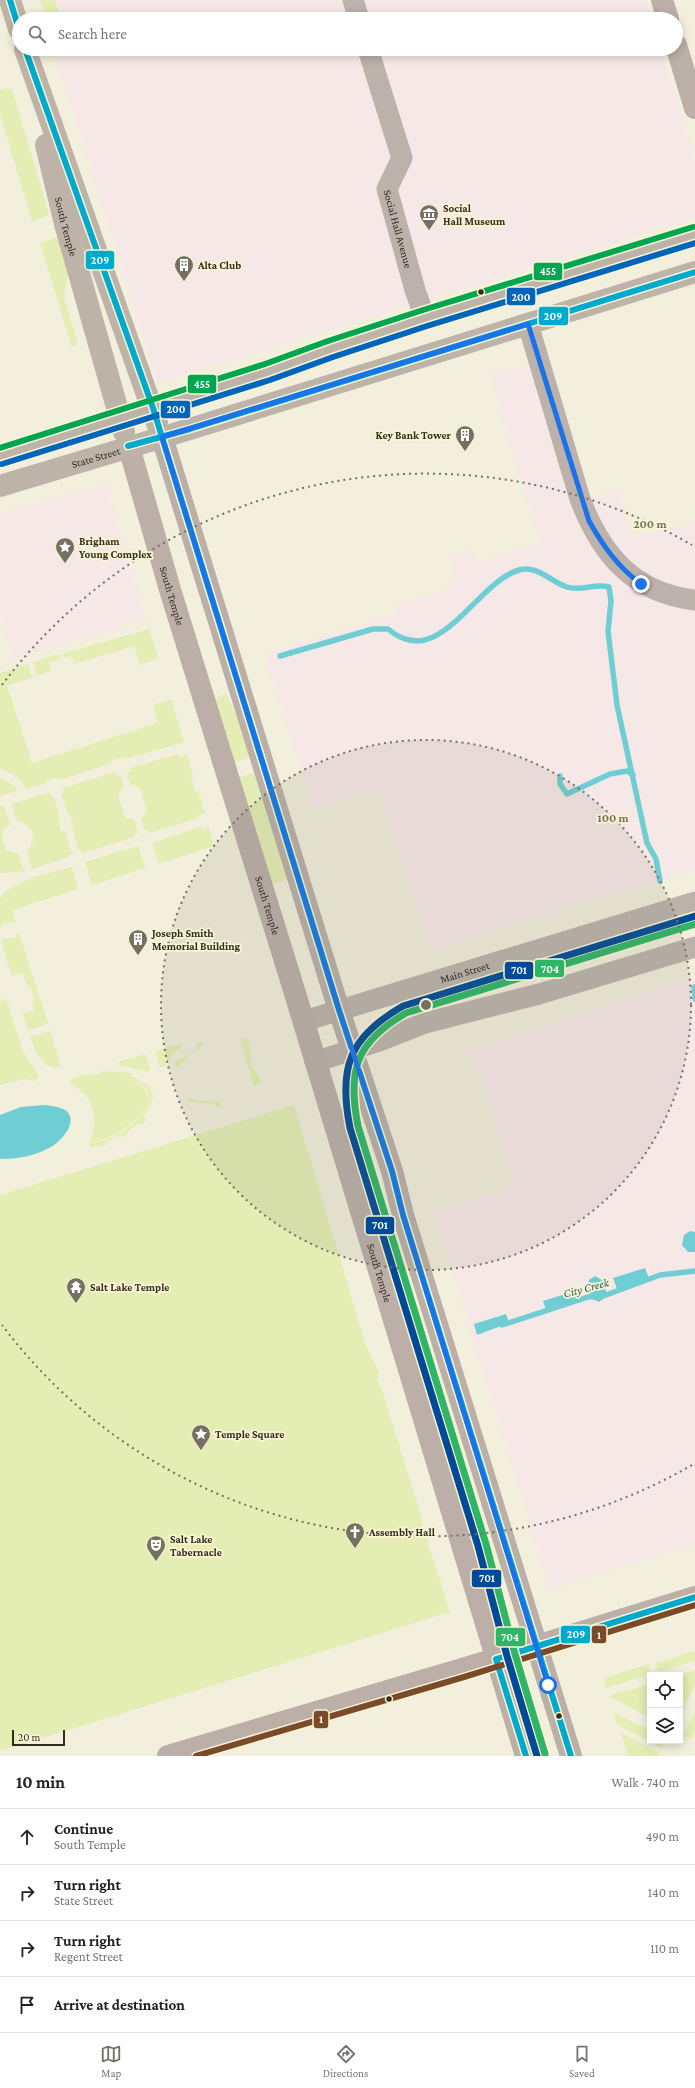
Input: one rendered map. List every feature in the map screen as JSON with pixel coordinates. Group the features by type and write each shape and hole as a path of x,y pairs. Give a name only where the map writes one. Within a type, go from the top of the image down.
{"main road":[{"path":"10,0 14,12"},
{"name":"South Temple","path":"27,56 162,437"},
{"name":"South Temple","path":"27,56 62,210 129,447"},
{"path":"0,456 268,372 330,349 425,318 695,235"},
{"name":"State Street","path":"0,486 695,272"}],"street":[{"path":"353,0 357,12"},
{"path":"662,0 666,12"},
{"name":"Social Hall Avenue","path":"370,56 402,158 387,189 415,290 425,318"},
{"path":"679,56 695,108"},
{"path":"528,324 580,499 589,521 600,541 618,564 641,584 656,591 695,600"},
{"name":"South Temple","path":"162,437 339,1010 392,1171 403,1215 571,1756"},
{"name":"South Temple","path":"129,447 173,601 304,1021 315,1062 526,1756"},
{"name":"Main Street","path":"304,1021 695,902"},
{"path":"315,1062 382,1040 425,1023 539,994 695,947"},
{"path":"168,1756 496,1659 695,1597"}],"shaded area":[{"path":"39,0 646,0 650,12 43,12"},
{"path":"56,56 663,56 695,160 695,218 157,383"},
{"path":"530,363 579,503 618,489 633,539 695,521 695,870 595,900 593,897 556,909 557,914 499,927 431,953 379,788 313,809 264,654 395,614 392,606 444,590 449,586 455,576 455,565 452,556 472,550 475,562 540,543 490,376"},
{"name":"Brigham Young Complex","path":"106,485 146,619 13,659 0,615 0,513"},
{"path":"695,978 695,1544 550,1589 433,1209 446,1205 448,1210 467,1204 467,1200 487,1194 488,1197 506,1192 505,1186 515,1183 480,1071 478,1072 474,1065 471,1054 463,1056 462,1052"}],"green space":[{"path":"40,0 55,0 59,12 44,12"},
{"path":"6,88 12,90 49,213 47,216 32,221 0,114 0,90"},
{"path":"58,237 68,273 64,298 78,344 72,347 40,243"},
{"path":"149,629 158,658 140,665 134,646 74,664 72,656 65,658 63,654"},
{"path":"58,654 60,659 49,663 51,671 37,676 33,662"},
{"path":"28,664 32,678 7,685 32,763 158,723 153,705 171,699 184,742 126,759 124,757 111,760 112,763 60,780 58,777 45,781 46,783 27,789 17,777 0,768 0,673"},
{"path":"226,694 242,727 251,757 233,763 213,699"},
{"path":"178,754 179,757 187,754 193,776 191,777 195,792 198,791 205,813 197,815 198,818 150,833 148,830 145,831 141,817 145,816 144,813 147,812 140,787 137,788 136,785 131,786 127,773 131,772 130,768"},
{"path":"115,772 116,776 120,775 124,788 120,790 118,794 125,818 134,819 138,833 134,834 135,837 83,853 82,850 79,851 72,828 74,827 70,815 68,815 61,793 64,792 63,788"},
{"path":"256,772 289,879 268,886 237,778"},
{"path":"0,777 16,787 17,791 0,796"},
{"path":"49,792 50,796 53,795 60,818 58,819 61,831 65,831 72,854 68,855 69,857 32,869 27,852 33,838 31,829 27,825 17,821 12,804"},
{"path":"4,805 10,824 3,831 2,841 7,851 18,853 24,872 0,873 0,806"},
{"path":"201,827 202,830 209,828 214,846 159,864 152,843"},
{"path":"138,846 145,868 92,885 85,862"},
{"path":"72,867 78,889 12,910 16,923 13,924 12,921 2,924 2,927 0,928 0,898 7,891 24,881"},
{"path":"19,933 48,1024 28,1030 23,1014 34,1011 32,1000 34,999 30,985 27,986 23,973 12,976 1,940 17,937 16,935"},
{"path":"6,999 23,1051 38,1074 38,1078 34,1081 24,1079 0,1085 0,1001"},
{"path":"50,1031 61,1067 49,1066 44,1063 30,1037"},
{"path":"249,1037 251,1063 262,1083 254,1086 240,1040"},
{"path":"202,1041 204,1045 189,1054 178,1068 174,1065 178,1059 180,1060 197,1047 196,1044"},
{"path":"182,1043 183,1045 172,1055 164,1067 160,1067 156,1051"},
{"path":"145,1054 150,1069 148,1072 118,1064 120,1061"},
{"path":"102,1071 131,1073 131,1075 148,1086 149,1085 154,1099 152,1099 144,1118 146,1120 142,1125 139,1123 123,1137 121,1135 105,1142 106,1145 100,1147 98,1145 91,1148 89,1142 101,1141 115,1136 128,1128 139,1117 147,1106 149,1095 143,1086 139,1084 144,1088 148,1096 146,1106 140,1115 120,1132 98,1141 90,1141 95,1125 93,1109 86,1096 73,1086 77,1082 72,1085 70,1082 72,1079 84,1075 102,1073"},
{"path":"188,1098 200,1101 221,1101 222,1107 215,1107 215,1104 186,1102"},
{"name":"Temple Square","path":"294,1105 366,1346 379,1373 377,1381 381,1387 450,1612 0,1751 0,1195"},
{"path":"695,1651 695,1661 658,1672 656,1663"},
{"path":"649,1664 651,1672 647,1672 647,1675 606,1688 604,1678"},
{"path":"695,1670 695,1685 683,1709 683,1708 683,1674"},
{"path":"647,1685 647,1716 609,1696"},
{"path":"695,1711 695,1731 691,1739 683,1735"},
{"path":"614,1712 647,1729 647,1740 617,1724"},
{"path":"621,1733 659,1753 658,1756 628,1756"},
{"path":"654,1744 664,1744 662,1748"}],"water":[{"path":"43,1105 61,1108 67,1111 71,1118 69,1128 66,1133 51,1147 39,1153 20,1158 0,1159 0,1115 21,1107"},
{"path":"690,1231 695,1232 695,1252 688,1252 682,1245 684,1235"},
{"path":"645,1268 649,1278 617,1289 613,1278"},
{"path":"595,1276 602,1280 606,1291 606,1297 599,1302 592,1299 587,1289 589,1280"},
{"path":"575,1291 579,1301 546,1310 543,1301"},
{"path":"506,1314 509,1323 477,1335 474,1324"}],"waterway":[{"path":"280,656 373,629 388,629 407,640 424,640 441,633 488,590 503,578 519,570 526,569 538,572 567,587 578,589 598,586 609,587 611,601 608,631 617,705 647,843 656,859 660,881"},
{"path":"560,776 560,784 567,794 610,774 627,771 633,775"},
{"path":"694,987 695,999"},
{"name":"City Creek","path":"502,1325 588,1297 606,1295 660,1275 695,1271"}],"transit line":[{"name":"209","path":"10,0 14,12"},
{"name":"209","path":"27,56 153,408 339,1010 392,1171 403,1215 571,1756"},
{"name":"455","path":"0,448 265,364 328,341 423,310 693,227"},
{"name":"200","path":"2,464 270,380 333,357 427,326 695,243"},
{"name":"209","path":"128,446 190,429 695,272"},
{"name":"701","path":"537,1756 507,1656 478,1546 350,1128 347,1107 347,1071 359,1042 370,1030 403,1006 695,916"},
{"name":"704","path":"545,1754 515,1654 486,1544 358,1126 354,1089 355,1073 359,1059 366,1047 376,1035 406,1013 695,924"},
{"name":"209","path":"526,1756 496,1659 695,1597"},
{"name":"1","path":"196,1756 464,1677 695,1605"}],"place":[{"name":"Social Hall Museum","path":"429,231"},
{"name":"Alta Club","path":"184,282"},
{"name":"Key Bank Tower","path":"465,452"},
{"name":"Brigham Young Complex","path":"65,564"},
{"name":"Joseph Smith Memorial Building","path":"138,956"},
{"name":"Salt Lake Temple","path":"76,1304"},
{"name":"Temple Square","path":"201,1451"},
{"name":"Assembly Hall","path":"355,1549"},
{"name":"Salt Lake Tabernacle","path":"156,1562"}],"route":[{"path":"548,1685 403,1215 392,1171 339,1010 162,437 528,324 580,499 589,521 600,541 614,559 628,574 641,584"}]}
